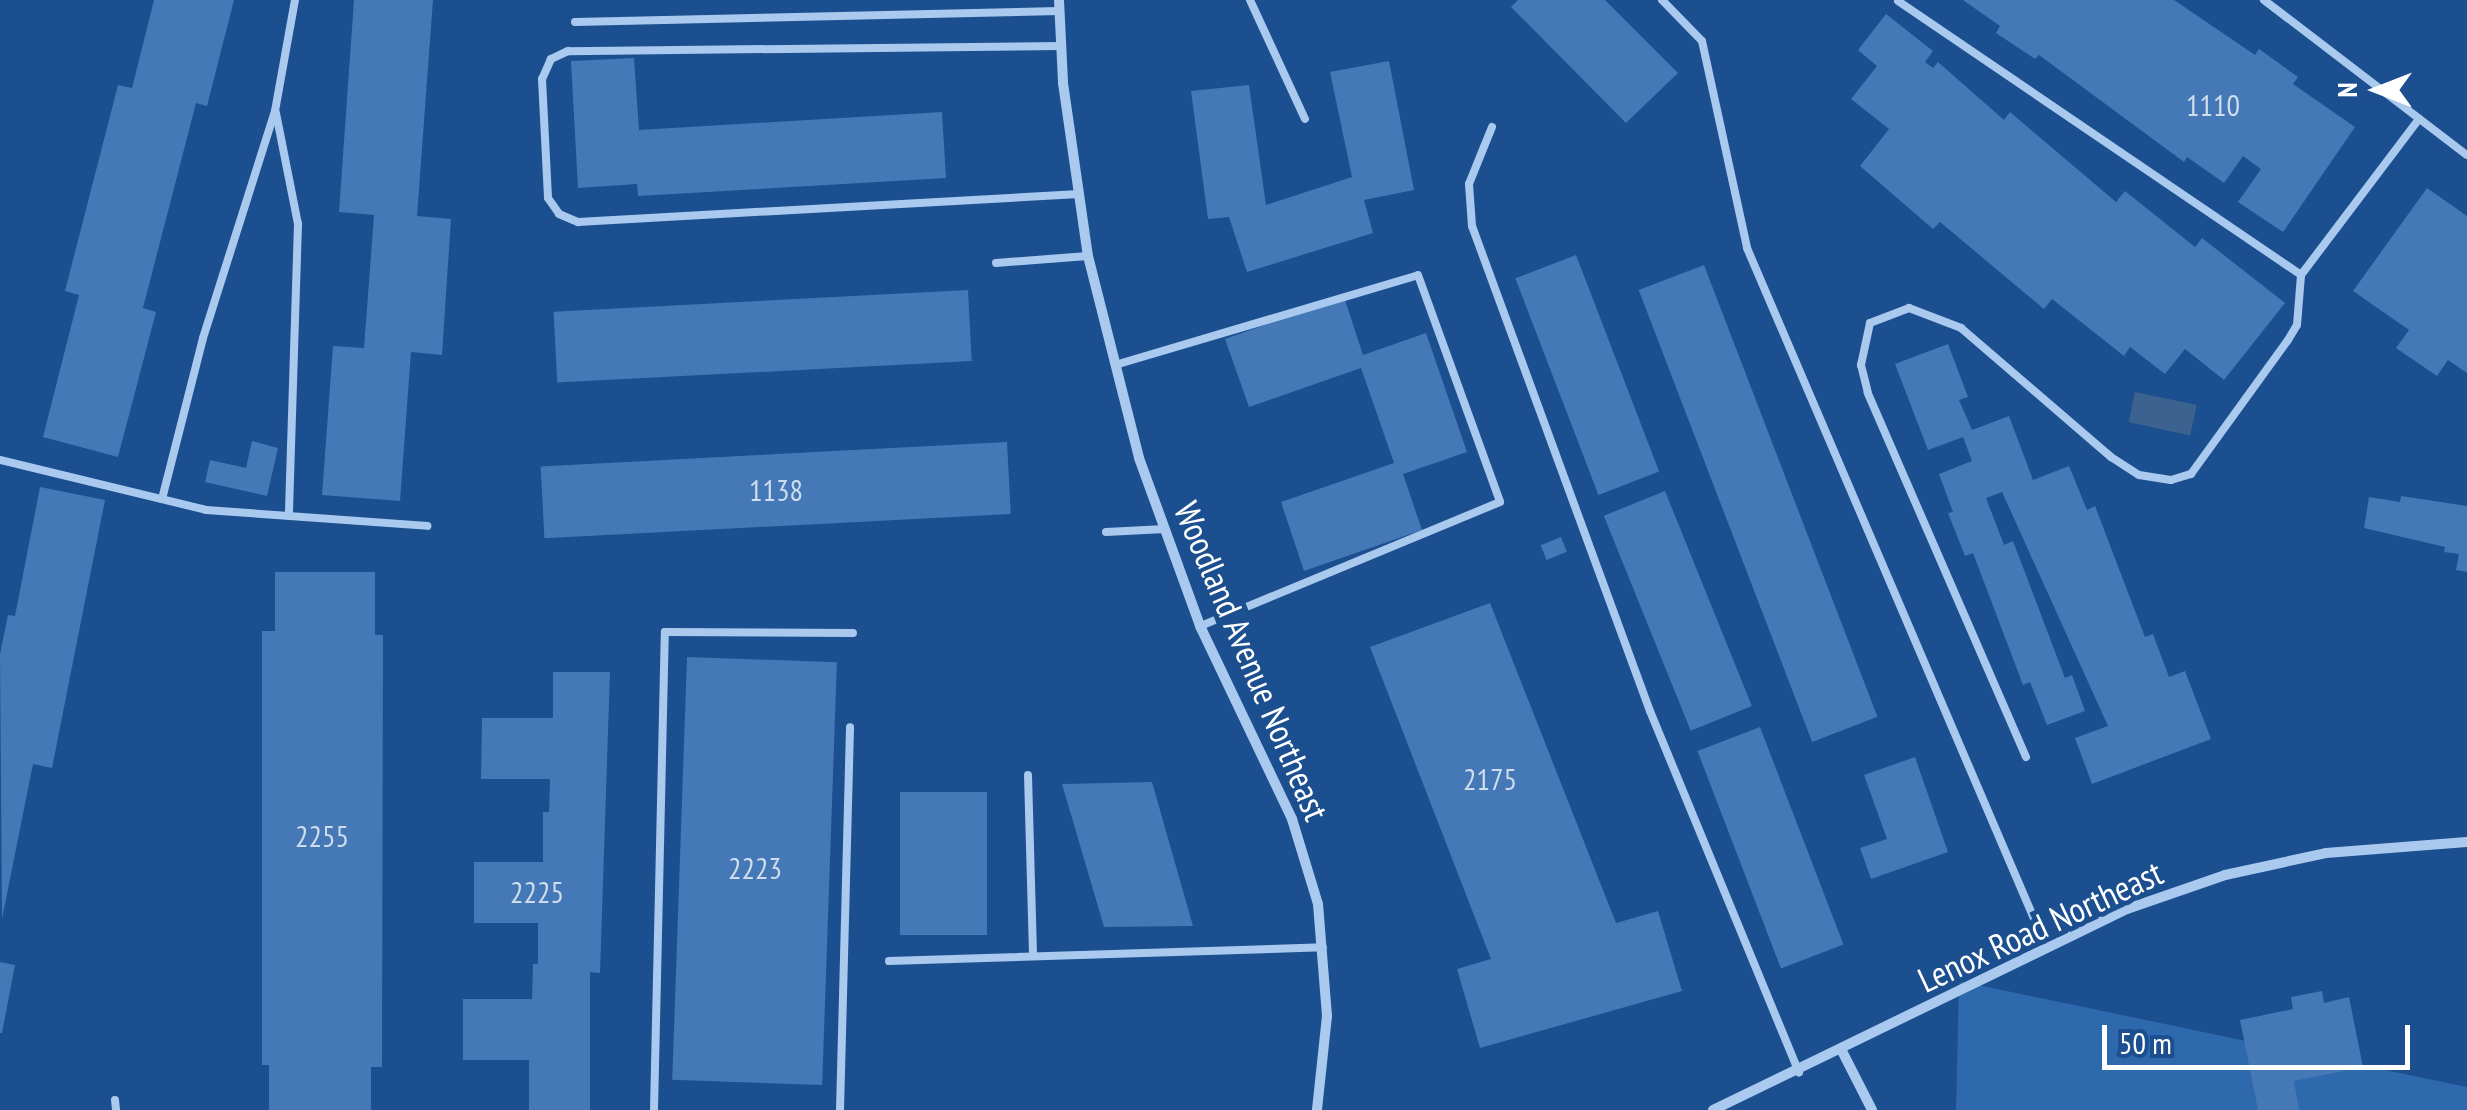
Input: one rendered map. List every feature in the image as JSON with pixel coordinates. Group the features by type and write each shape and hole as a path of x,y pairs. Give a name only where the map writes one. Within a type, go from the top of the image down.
{"street":[{"name":"Woodland Avenue Northeast","path":"1059,6 1060,46 1088,256 1115,365 1164,529 1200,626 1292,819 1323,947 1327,1056 1317,1110"},
{"name":"Lenox Road Northeast","path":"1714,1110 1799,1072 2127,909 2225,875 2326,853 2467,842"},
{"path":"1842,1051 1872,1110"}],"lane":[{"path":"162,499 203,338 276,111 295,0"},
{"path":"1250,0 1306,119"},
{"path":"1662,0 1702,41 1747,248 2047,949"},
{"path":"1898,0 2301,275"},
{"path":"2264,0 2467,156"},
{"path":"575,22 1059,6"},
{"path":"1060,46 568,51 551,60 542,79 548,198 559,214 578,222 1079,194"},
{"path":"276,111 298,224 289,516"},
{"path":"2026,757 1868,394 1861,365 1870,323 1910,308 1961,328 2111,457 2139,475 2172,480 2191,474 2296,326 2301,275 2419,119"},
{"path":"1492,127 1469,184 1472,226 1650,711 1799,1072"},
{"path":"996,263 1088,256"},
{"path":"1115,365 1418,275 1500,502 1200,626"},
{"path":"0,460 162,499 289,516 426,526"},
{"path":"1106,532 1164,529"},
{"path":"654,1110 665,632 853,632"},
{"path":"840,1110 850,727"},
{"path":"1028,775 1033,956"},
{"path":"889,961 1323,947"},
{"path":"115,1100 116,1110"}],"shaded area":[{"path":"2135,392 2197,405 2190,435 2129,422"},
{"path":"1959,981 2467,1087 2467,1110 1956,1110"}],"building":[{"path":"154,0 234,0 207,106 196,103 143,308 156,312 118,457 43,437 79,295 65,291 118,85 132,88"},
{"path":"354,0 433,0 417,216 451,219 442,355 411,352 400,501 322,495 333,346 364,348 374,215 339,212"},
{"path":"1518,0 1605,0 1678,73 1626,123 1511,7"},
{"path":"1963,0 2174,0 2255,55 2259,49 2298,77 2293,84 2355,127 2283,232 2238,202 2261,169 2243,156 2224,183 2187,157 2184,162 2039,55 2035,59 1996,33 2000,26"},
{"path":"1886,14 1933,51 1925,62 1933,68 1938,62 2004,120 2010,112 2116,202 2125,191 2195,247 2202,238 2285,303 2224,380 2185,349 2165,374 2130,347 2124,356 2052,299 2044,309 1940,222 1933,229 1860,166 1889,129 1851,99 1877,66 1858,50"},
{"path":"634,58 639,130 942,112 946,178 638,196 637,184 578,188 571,61"},
{"path":"1389,61 1414,190 1364,200 1373,233 1247,272 1229,217 1208,219 1191,91 1249,85 1266,205 1352,177 1330,72"},
{"path":"2427,188 2467,216 2467,373 2448,360 2437,376 2396,348 2409,330 2353,291"},
{"path":"1576,255 1659,472 1598,495 1515,278"},
{"path":"1704,265 1877,717 1812,742 1639,290"},
{"path":"968,290 972,361 557,383 554,312"},
{"path":"1344,297 1363,355 1426,333 1467,452 1403,474 1422,530 1304,571 1281,502 1394,463 1361,368 1249,407 1225,339"},
{"path":"1948,344 1968,397 1959,400 1972,430 2009,416 2033,480 2069,466 2087,510 2095,506 2145,637 2153,634 2169,677 2185,671 2211,739 2092,784 2075,738 2108,726 2002,492 1986,498 2004,545 2013,541 2065,678 2072,675 2085,711 2047,725 2030,682 2023,685 1973,553 1965,556 1948,513 1953,512 1939,474 1972,461 1963,437 1928,450 1895,364"},
{"path":"252,441 278,448 267,496 205,482 210,460 246,468"},
{"path":"1007,442 1011,514 544,538 541,466"},
{"path":"40,487 105,500 52,768 33,764 2,919 0,654 8,615 15,616"},
{"path":"1665,491 1752,706 1691,731 1604,516"},
{"path":"2401,496 2467,506 2467,572 2456,570 2459,554 2444,552 2445,547 2364,528 2369,497 2400,502"},
{"path":"1561,537 1567,552 1547,560 1541,545"},
{"path":"275,572 375,572 375,635 383,635 382,1067 371,1067 371,1110 269,1110 269,1065 262,1065 262,631 275,631"},
{"path":"1490,603 1616,923 1658,911 1682,991 1480,1048 1457,969 1491,959 1370,647"},
{"path":"687,657 837,662 822,1085 672,1080"},
{"path":"553,672 610,672 600,973 590,972 590,1110 529,1110 529,1060 463,1060 463,999 532,999 533,964 538,964 538,923 474,923 474,862 543,862 543,812 549,812 550,779 481,779 482,718 553,718"},
{"path":"1760,727 1843,945 1781,969 1697,751"},
{"path":"1915,757 1948,852 1871,879 1860,848 1887,839 1864,775"},
{"path":"1152,782 1193,926 1104,927 1062,784"},
{"path":"900,792 987,792 987,935 900,935"},
{"path":"0,962 15,965 2,1033 0,1033"},
{"path":"2322,991 2324,1003 2349,997 2363,1067 2294,1081 2299,1110 2258,1110 2240,1020 2293,1009 2291,997"}]}
